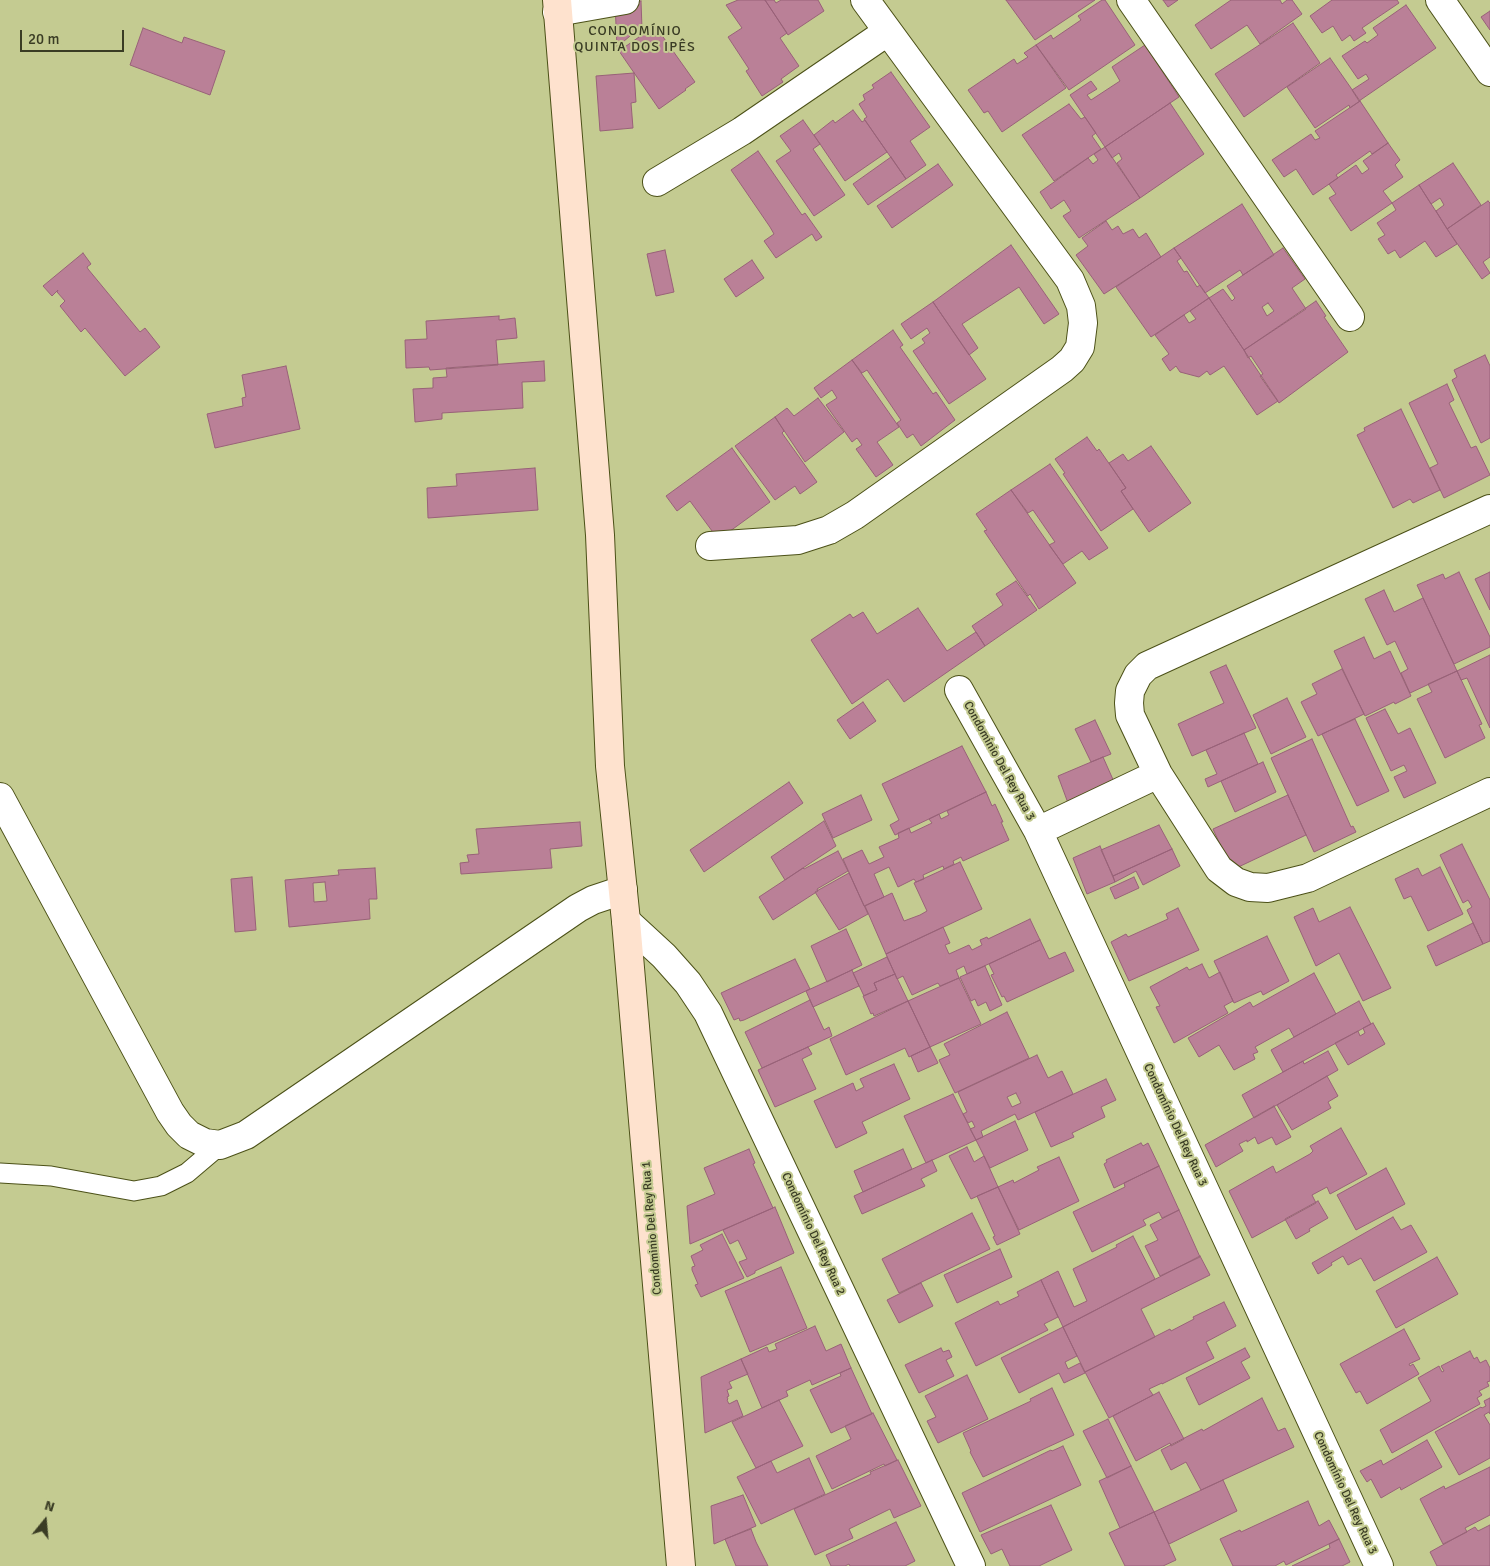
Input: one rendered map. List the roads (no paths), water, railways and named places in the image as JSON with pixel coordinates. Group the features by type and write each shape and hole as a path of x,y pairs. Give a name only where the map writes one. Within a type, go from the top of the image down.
{"street":[{"path":"557,6 625,0"},
{"path":"710,546 798,540 829,530 855,514 1062,369 1072,360 1080,347 1083,323 1081,306 1070,280 865,0"},
{"path":"1131,0 1350,317"},
{"path":"1440,0 1490,72"},
{"name":"Condominio Del Rey Rua 1","path":"557,6 600,535 610,766 626,921 681,1566"},
{"path":"657,182 742,131 887,32"},
{"path":"1490,508 1147,666 1138,675 1130,691 1129,704 1130,715 1158,774 1219,869 1236,882 1250,887 1268,888 1308,878 1490,792"},
{"name":"Condomínio Del Rey Rua 3","path":"959,690 1038,831 1379,1566"},
{"path":"1038,831 1158,774"},
{"path":"0,797 170,1112 189,1135 205,1143 220,1145 246,1136 578,908 593,900 623,890"},
{"name":"Condomínio Del Rey Rua 2","path":"626,921 664,956 688,983 708,1013 971,1566"}],"lane":[{"path":"0,1173 51,1176 134,1191 161,1186 187,1173 220,1145"}],"district":[{"name":"CONDOMÍNIO QUINTA DOS IPÊS","path":"635,40"}]}
